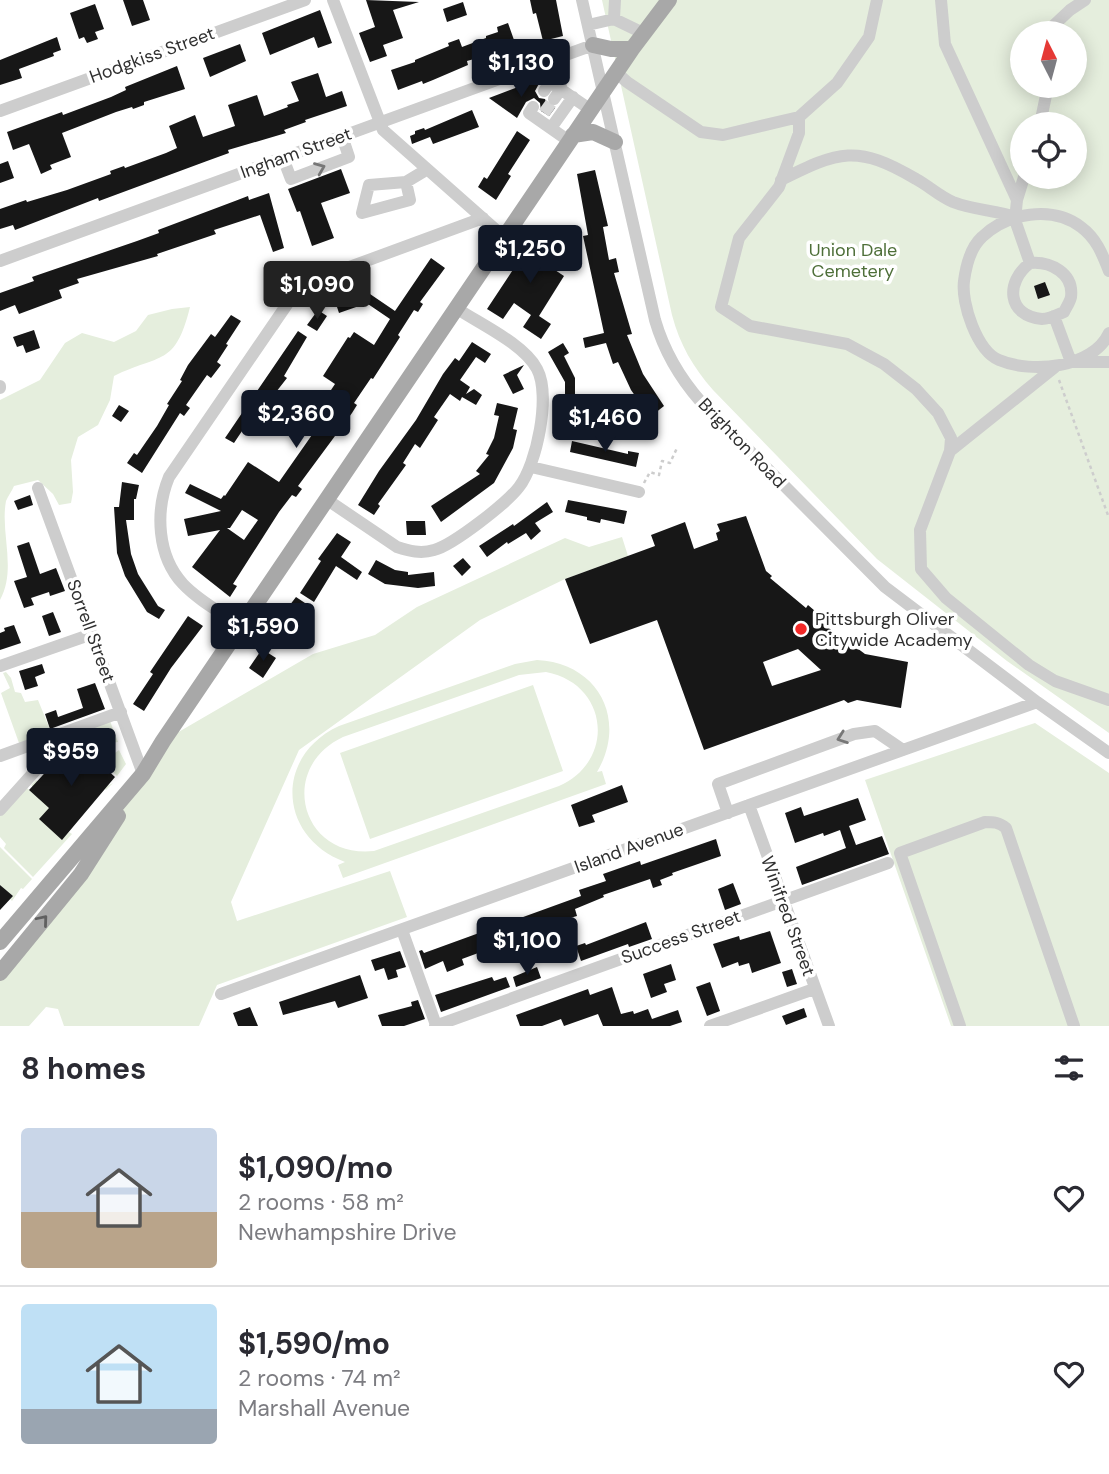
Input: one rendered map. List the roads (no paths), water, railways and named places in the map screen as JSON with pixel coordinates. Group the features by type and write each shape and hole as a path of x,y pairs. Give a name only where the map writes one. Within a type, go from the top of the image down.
{"main road":[{"path":"0,973 81,874 143,774 326,499 616,72 669,0"},
{"path":"593,45 611,50 632,49"},
{"path":"571,138 593,132 615,142"},
{"path":"0,942 143,774"}],"street":[{"name":"Hodgkiss Street","path":"0,111 305,0"},
{"path":"333,0 379,123 388,136 504,237"},
{"name":"Brighton Road","path":"582,0 660,339 689,388 885,587 1109,753"},
{"path":"614,19 615,0"},
{"path":"616,72 701,132 723,135 799,117 837,83 869,37 877,0"},
{"path":"941,0 945,44 1017,200"},
{"path":"1058,21 1085,0"},
{"path":"588,25 614,19 643,33"},
{"name":"Ingham Street","path":"0,261 593,45"},
{"path":"551,128 558,94 560,57"},
{"path":"558,94 591,110"},
{"path":"538,113 551,128 571,138"},
{"path":"799,117 799,133 779,187 739,239 721,307 750,327 847,344 884,364 916,389 939,413 951,438 950,451 920,530 921,569 946,598 1029,666 1063,685 1109,700"},
{"path":"284,158 291,180 349,157 342,136"},
{"path":"781,180 815,163 844,154 864,156 888,163 951,201 1016,217"},
{"path":"406,182 426,170"},
{"path":"1020,189 1016,217 1030,262"},
{"path":"1109,271 1099,246 1071,220 1045,214 1016,217 996,226 975,246 968,262 963,295 968,318 988,351 998,360 1031,367 1055,367 1100,348 1109,333"},
{"path":"241,626 191,592 176,576 171,566 162,542 160,514 164,488 170,477 290,300 302,288 325,276 483,218"},
{"path":"1042,261 1058,268 1068,279 1071,297 1064,313 1046,319 1027,316 1015,302 1012,287 1018,272 1030,262 1042,261"},
{"path":"326,499 397,547 425,552 443,546 495,510 519,488 531,467 542,408 542,383 538,371 523,352 456,308"},
{"path":"1054,316 1071,362"},
{"path":"1071,362 1109,362"},
{"path":"950,451 1055,367"},
{"path":"531,467 639,492"},
{"name":"Sorrell Street","path":"38,488 143,774"},
{"path":"0,667 92,634"},
{"name":"Island Avenue","path":"221,994 1037,702"},
{"path":"0,756 121,712"},
{"path":"0,810 73,730"},
{"path":"728,813 718,784 842,738 863,731 875,731 903,750"},
{"name":"Winifred Street","path":"749,805 814,989 830,1026"},
{"path":"960,1026 900,853 985,822 994,822 1006,828 1074,1026"},
{"name":"Success Street","path":"436,1026 888,863"},
{"path":"402,930 436,1026"},
{"path":"710,1026 814,989"}],"tunnel":[{"path":"544,113 554,99"}],"place":[{"name":"Pittsburgh Oliver Citywide Academy","path":"801,629"}],"park label":[{"name":"Union Dale Cemetery","path":"853,260"}]}
